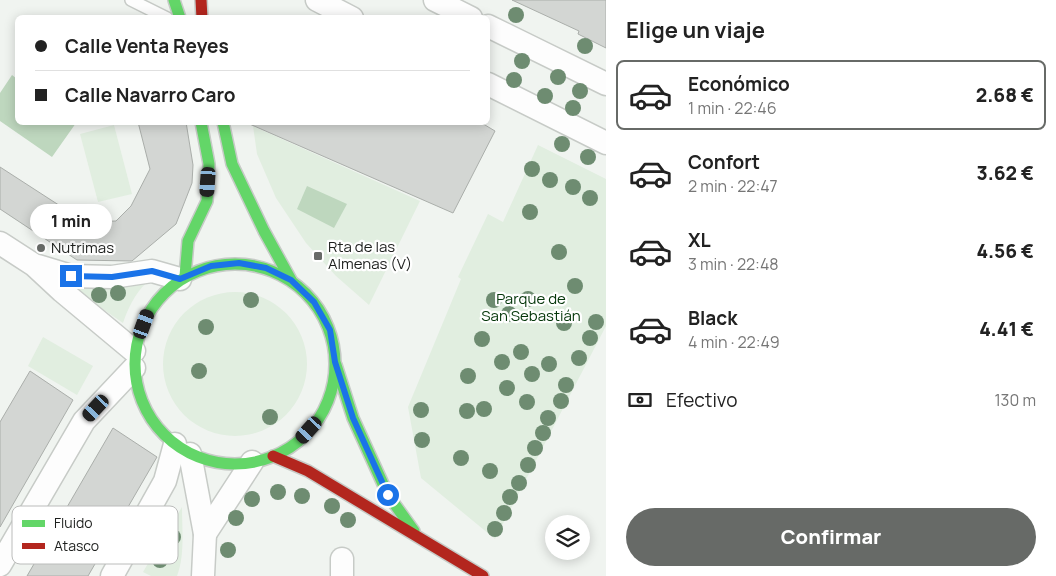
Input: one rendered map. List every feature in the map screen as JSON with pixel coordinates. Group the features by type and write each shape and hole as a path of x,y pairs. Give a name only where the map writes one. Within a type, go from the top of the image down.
{"main road":[{"path":"174,0 179,15"},
{"path":"202,0 202,15"},
{"path":"182,278 188,241 207,201 209,164 202,125"},
{"path":"224,125 232,164 264,231 291,280 314,302 330,330 335,362 353,418 388,495 420,538"},
{"path":"291,280 266,268 239,263 211,266 182,278 149,310 134,359 139,397 153,423 182,449 220,463 262,459 308,471 483,576"},
{"path":"262,459 299,441 319,419 331,391 335,362"}],"street":[{"path":"317,0 346,15"},
{"path":"435,0 464,15"},
{"path":"490,27 606,84"},
{"path":"490,85 606,143"},
{"path":"0,243 34,265 134,359 84,421 34,506"},
{"path":"34,265 71,276 112,277 152,271 182,278"},
{"path":"182,449 205,534 203,576"},
{"path":"151,506 182,449"},
{"path":"205,534 262,459"},
{"path":"0,565 12,544"},
{"path":"112,576 119,564"}],"lane":[{"path":"132,0 161,15"}],"green space":[{"path":"114,125 132,194 98,202 80,134"},
{"path":"253,126 420,201 369,305 336,276 306,243 276,198 257,154"},
{"name":"Parque de San Sebastián","path":"538,145 606,179 606,326 495,539 421,478 408,407 461,279 458,277 488,214 503,222"},
{"path":"146,283 132,302 123,323 71,287 101,289"},
{"path":"235,292 263,297 286,313 302,336 307,364 302,392 286,415 263,431 235,436 207,431 184,415 168,392 163,364 168,336 184,313 207,297"},
{"path":"43,337 93,366 77,395 28,366"},
{"path":"182,507 182,551 177,576 151,576 143,572 148,564 178,564 178,514"}],"shaded area":[{"path":"12,75 15,77 15,125 75,125 52,157 0,121 0,93"},
{"path":"307,186 347,204 334,228 297,209"}],"building":[{"path":"512,0 606,0 606,48 578,34 579,31"},
{"path":"139,125 186,125 193,165 192,183 176,224 132,261 77,260 0,209 0,167 85,222 116,221 131,206 150,169"},
{"path":"252,125 485,125 495,131 453,213"},
{"path":"30,371 73,400 0,527 0,422"},
{"path":"113,428 157,457 129,506 68,506"},
{"path":"34,564 95,564 88,576 27,576"}],"traffic: fast":[{"path":"174,0 179,15"},
{"path":"185,276 188,241 207,201 209,164 202,125"},
{"path":"224,125 232,164 264,231 291,280"},
{"path":"235,264 264,268 282,276 306,293 323,317 331,335 335,364 331,393 323,411 306,435 282,452 264,460 235,464 206,460 188,452 164,435 147,411 139,393 135,364 139,335 147,317 164,293 188,276 206,268 235,264"},
{"path":"336,365 353,418 388,495 414,531"}],"traffic: jam":[{"path":"201,0 202,15"},
{"path":"273,456 308,471 483,576"}],"place":[{"name":"Nutrimas","path":"41,248"},
{"name":"Rta de las Almenas (V)","path":"318,256"}],"route":[{"path":"71,276 112,277 152,271 180,279 211,266 239,263 266,268 291,280 314,302 330,330 335,362 353,418 388,495"}]}
